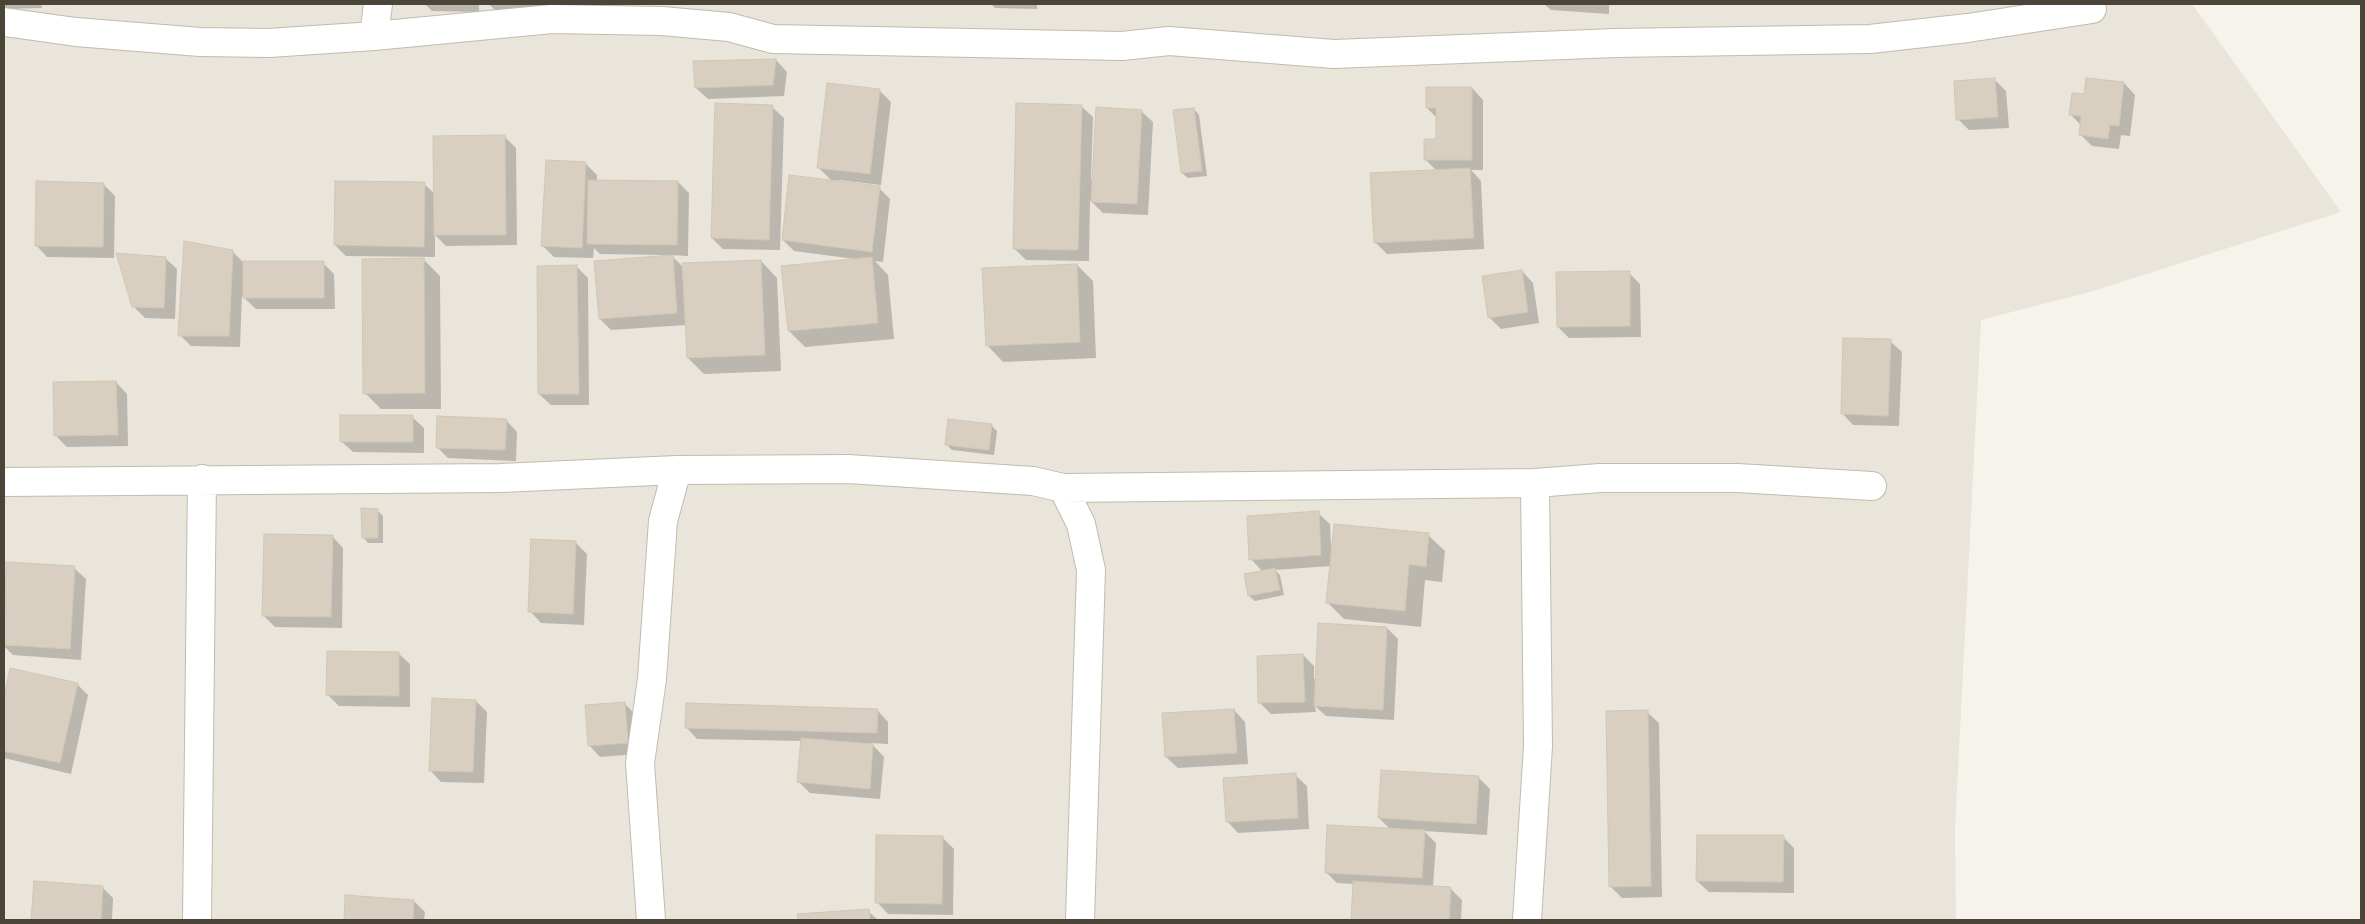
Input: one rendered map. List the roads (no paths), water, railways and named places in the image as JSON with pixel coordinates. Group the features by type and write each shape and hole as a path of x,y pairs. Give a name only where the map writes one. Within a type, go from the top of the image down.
{"street":[{"path":"374,36 378,4"},
{"path":"4,22 76,32 200,42 269,42 374,36 552,19 662,21 729,27 773,39 1122,46 1169,42 1334,54 1616,43 1870,39 1968,28 2092,8"},
{"path":"4,482 501,478 677,470 848,469 1033,481 1063,488 1535,483 1600,478 1728,478 1872,486"},
{"path":"651,920 640,763 652,679 663,521 677,470"},
{"path":"197,920 202,479"},
{"path":"1527,920 1538,746 1535,483"},
{"path":"1063,488 1081,524 1091,570 1080,920"}]}
